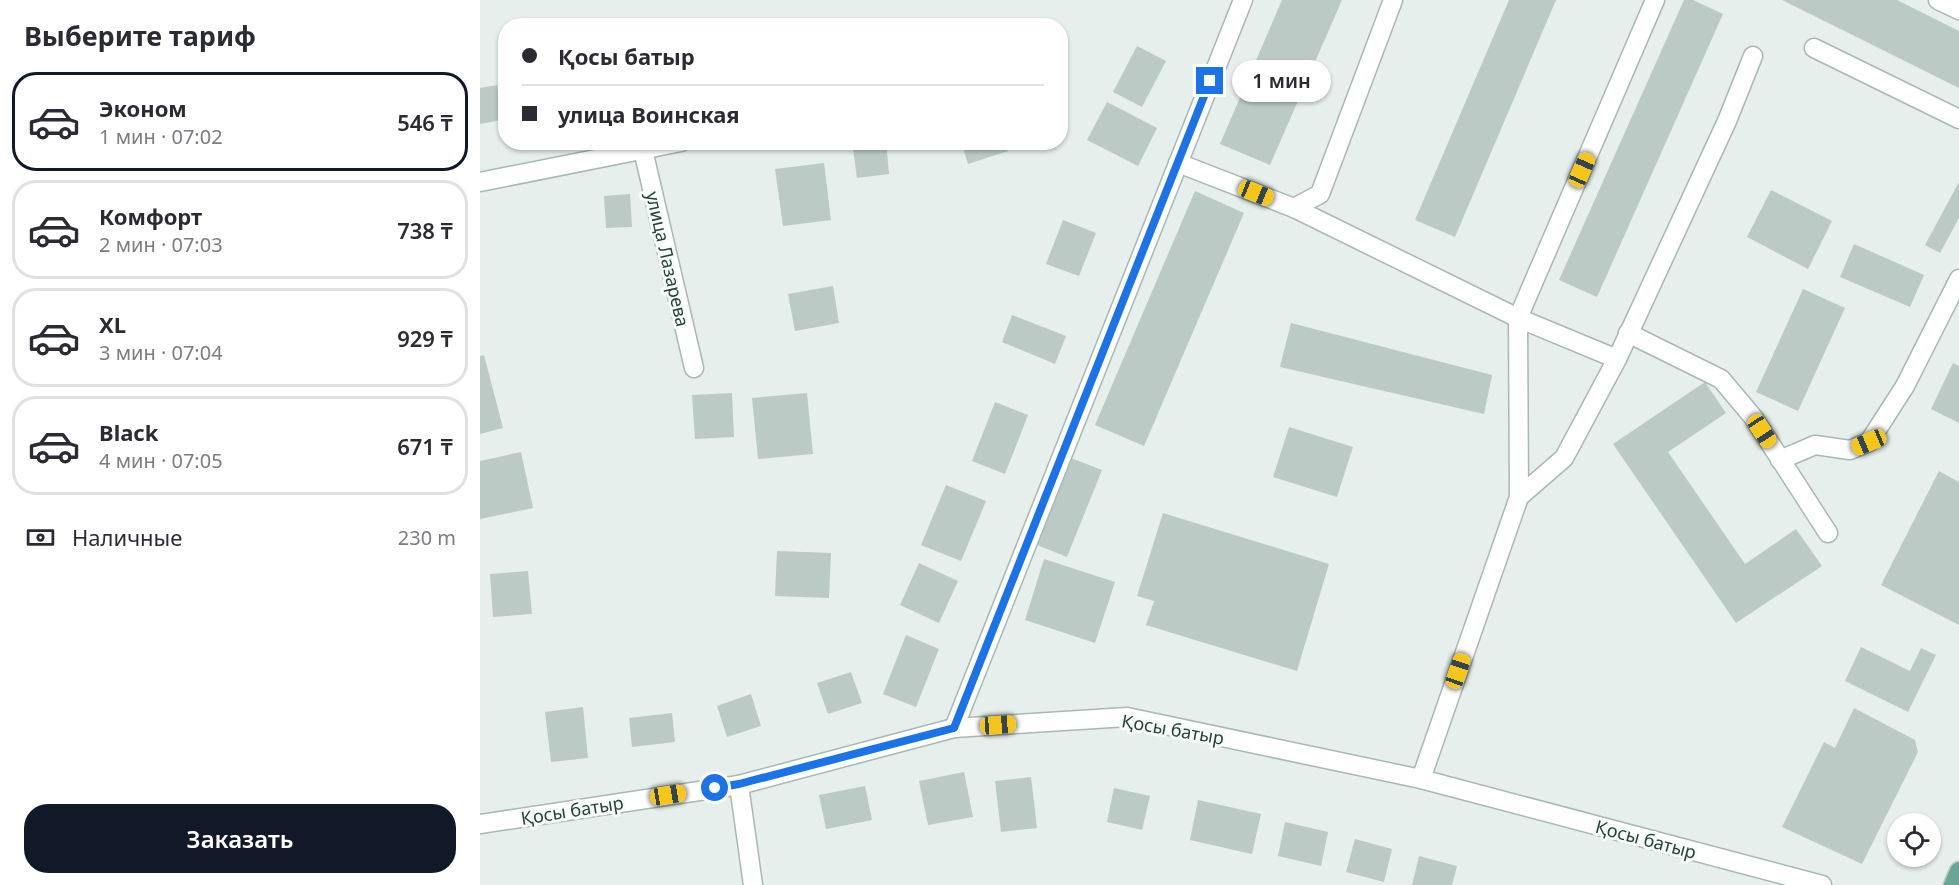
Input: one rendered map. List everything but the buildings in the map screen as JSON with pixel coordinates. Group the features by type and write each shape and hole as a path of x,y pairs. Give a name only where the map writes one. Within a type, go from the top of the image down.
{"main road":[{"path":"1953,885 1959,871"}],"street":[{"path":"954,728 1243,0"},
{"path":"1294,208 1320,194 1393,0"},
{"path":"1421,779 1519,497 1518,318 1655,0"},
{"path":"1938,0 1959,10"},
{"path":"1814,48 1959,119"},
{"path":"1519,497 1564,458 1617,359 1727,121 1753,56"},
{"path":"480,182 643,150"},
{"name":"улица Лазарева","path":"643,150 694,368"},
{"path":"1178,163 1294,208 1518,318 1617,359"},
{"path":"1780,460 1815,445 1850,450 1869,442 1905,386 1959,279"},
{"path":"1628,333 1721,379 1753,417 1828,533"},
{"name":"Қосы батыр","path":"480,824 739,784 954,728 1127,717 1421,779 1822,885"},
{"path":"739,784 753,885"}],"route":[{"path":"715,788 739,784 954,728 1210,81"}]}
